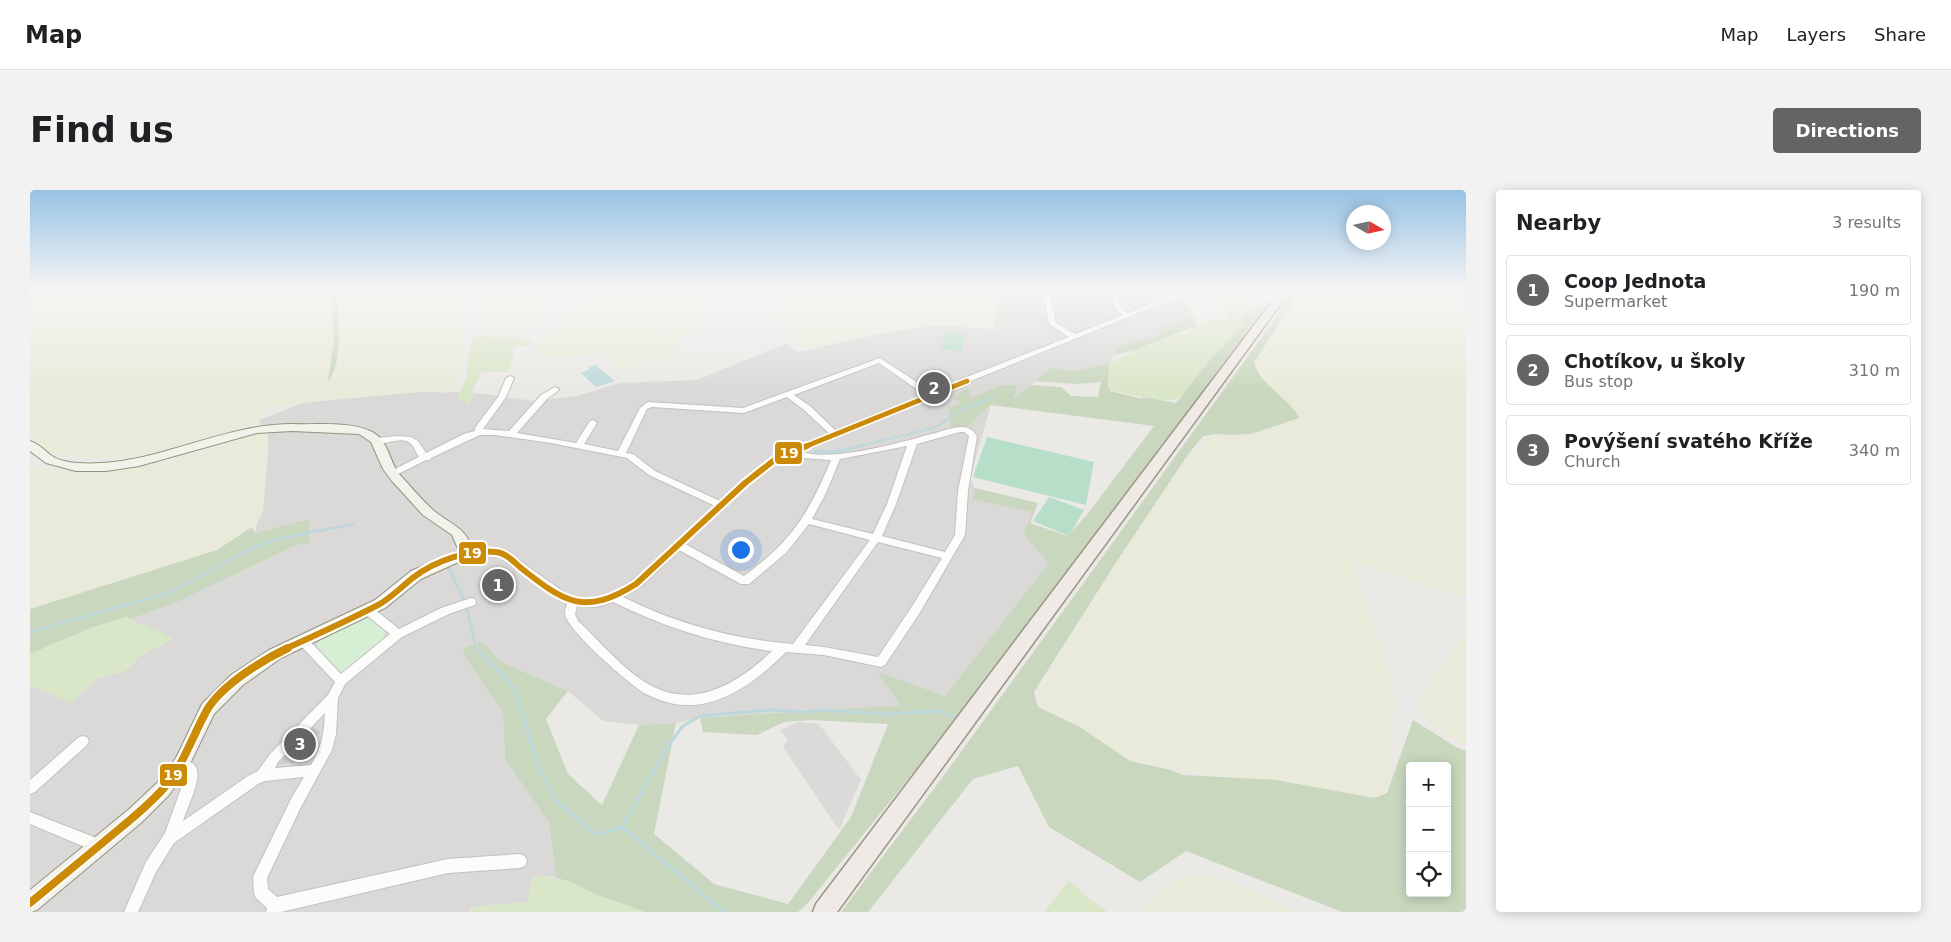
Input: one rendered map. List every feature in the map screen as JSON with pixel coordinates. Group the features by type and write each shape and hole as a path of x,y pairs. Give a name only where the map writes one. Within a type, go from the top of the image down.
{"main road":[{"path":"824,912 1260,325"}],"street":[{"path":"1054,325 1075,337"},
{"path":"30,903 150,803 174,776 204,716 217,698 237,680 267,659 302,640 368,611 390,597 416,575 454,557 494,551 502,553 555,594 573,602 598,603 615,598 636,584 764,467 793,451 961,385 1106,325"},
{"path":"621,454 644,408 648,404 744,411 880,360 932,395"},
{"path":"479,432 502,397 510,378"},
{"path":"510,435 544,397 555,389"},
{"path":"788,394 807,408 835,434"},
{"path":"579,445 594,423"},
{"path":"30,445 39,456 65,466 99,466 139,462 232,436 273,428 354,430 372,436 377,441 392,474 428,512 460,534 465,544 454,557"},
{"path":"615,598 662,621 706,635 756,646 824,651 881,662 915,612 960,535 963,490 973,436 967,430 960,429 913,442 836,458 803,457 793,451"},
{"path":"392,474 427,458 467,436 479,432 579,445 633,457 652,472 721,505"},
{"path":"377,441 409,439 415,442 420,455 427,458"},
{"path":"796,649 809,634 817,618 876,538 885,519 913,442"},
{"path":"679,545 745,581 787,545 805,520 836,458"},
{"path":"805,520 948,556"},
{"path":"573,602 570,614 574,623 632,678 651,691 672,700 716,696 755,672 783,648"},
{"path":"263,775 274,758 332,698 341,681 398,634 431,617 467,604"},
{"path":"368,611 398,634"},
{"path":"302,640 341,681"},
{"path":"332,698 330,734 326,750 260,877 261,893 274,908 448,866 520,861"},
{"path":"30,788 83,741"},
{"path":"131,912 151,867 169,838 189,786 190,771 182,762"},
{"path":"169,838 263,775 314,770"},
{"path":"30,818 99,846"}],"shaded area":[{"path":"935,325 995,328 995,325 1171,325 1162,328 1159,335 1121,345 1109,364 1073,371 1051,367 1031,385 1012,398 1017,385 1000,385 972,398 969,389 954,398 963,403 967,427 991,405 970,478 975,488 972,498 1032,512 1024,535 1050,563 945,696 878,673 902,705 700,718 676,723 639,725 603,721 568,691 501,662 482,641 462,648 465,657 503,713 505,759 549,823 556,878 538,875 527,902 471,907 469,912 30,912 30,685 71,703 96,679 113,673 120,673 129,668 138,657 157,646 163,646 145,625 134,623 130,619 171,605 294,546 309,543 309,519 255,533 263,510 268,453 268,434 264,433 259,420 303,403 414,392 459,392 457,397 469,404 475,393 535,401 577,396 620,383 696,380 786,344 798,352 888,332"},
{"path":"798,722 819,724 861,780 839,830 783,747 788,740 781,730"}],"green space":[{"path":"30,325 333,325 334,341 328,372 332,376 339,339 338,325 463,325 462,376 455,389 447,393 435,391 314,401 287,407 281,404 270,408 261,418 252,423 189,444 137,456 96,459 59,455 42,447 30,433"},
{"path":"333,325 338,325 336,364 333,374 328,381 334,340"},
{"path":"480,325 530,325 527,330 520,333 506,334 484,331 480,328"},
{"path":"558,325 671,325 640,368 611,366 611,357 597,353 561,358 539,356 537,350 540,343"},
{"path":"672,325 697,325 680,340 664,364 648,363"},
{"path":"784,325 995,325 995,328 935,325 859,337 810,348 804,348 793,341"},
{"path":"1170,325 1197,326 1132,351 1114,355 1121,345 1159,335 1162,328"},
{"path":"1201,325 1242,325 1181,396 1173,400 1159,400 1109,390 1107,375 1110,363 1145,345 1188,332"},
{"path":"1243,325 1252,325 978,693 807,904 798,912 645,912 595,894 571,882 556,878 549,823 505,759 503,713 465,657 462,648 482,641 501,662 568,691 546,719 568,774 602,805 639,725 676,723 654,834 714,884 788,904 851,817 888,724 811,720 784,722 757,735 703,732 700,718 901,705 877,672 945,696 1049,563 1024,535 1032,512 972,499 975,488 1038,503 1030,523 1068,536 1089,512 1154,426 991,405 967,427 951,427 949,407 962,403 953,398 968,388 972,398 1000,385 1017,385 1013,398 1031,385 1061,387 1071,396 1098,397 1101,382 1077,384 1035,381 1051,367 1073,371 1109,364 1108,385 1110,391 1143,399 1143,397 1176,403 1209,361"},
{"path":"1271,325 1279,325 1254,362 1262,378 1289,404 1299,418 1251,434 1203,436 1187,456 1115,564 1034,692 1038,707 1080,727 1130,761 1171,770 1183,775 1276,780 1374,798 1387,793 1413,720 1456,747 1466,751 1466,912 1342,912 1186,851 1140,882 1049,827 1018,766 973,779 868,912 841,912 939,782"},
{"path":"1281,325 1466,325 1466,599 1366,566 1354,563 1353,565 1385,657 1396,708 1393,717 1390,782 1387,791 1374,798 1276,780 1208,775 1130,761 1070,720 1053,714 1041,706 1038,698 1040,689 1065,645 1115,564 1193,450 1204,447 1204,439 1208,435 1251,434 1298,419 1299,417 1265,381 1256,369 1254,362"},
{"path":"944,331 964,333 962,352 942,349"},
{"path":"480,336 521,338 532,341 527,346 517,346 514,348 511,353 514,356 508,372 482,372 472,391 475,392 472,400 467,404 457,397 467,375 469,347"},
{"path":"262,432 268,434 263,510 261,517 252,527 217,550 30,609 30,458 33,458 31,470 40,466 73,472 104,472 192,455"},
{"path":"987,437 1094,462 1086,505 973,477"},
{"path":"1049,497 1084,510 1069,536 1033,521"},
{"path":"309,519 309,543 294,546 171,605 130,619 127,617 93,627 30,654 30,609 217,550 252,527 255,533"},
{"path":"127,617 133,620 134,623 145,625 171,637 171,641 140,656 122,672 100,677 71,703 30,685 30,654 93,627"},
{"path":"367,617 372,618 385,629 384,641 346,673 337,672 317,648 318,639"},
{"path":"1466,634 1466,746 1432,725 1420,707 1420,696"},
{"path":"1198,874 1209,875 1233,883 1296,912 1143,912 1174,881"},
{"path":"538,875 571,882 595,894 645,912 469,912 471,907 527,902 532,879"},
{"path":"1069,880 1089,899 1106,910 1105,912 1044,912"}],"water":[{"path":"595,365 615,381 596,387 581,373 590,369 588,367"}],"building":[{"path":"313,728 320,732 296,757 299,758 292,764 289,762 279,764"}],"waterway":[{"path":"856,447 930,429 940,425 955,413 995,396"},
{"path":"814,451 835,452 861,446"},
{"path":"30,632 171,592 250,549 278,539 353,524"},
{"path":"447,565 466,604 475,644 478,649"},
{"path":"478,648 484,658 501,672 515,690 539,769 558,803 593,832 602,834 622,827"},
{"path":"622,827 668,746 683,726 700,716 770,710 806,712 822,710 883,714 940,711 959,720"},
{"path":"622,827 724,912"}],"transit line":[{"name":"19","path":"30,903 135,816 163,789 182,763 208,709 237,680 275,654 380,604 416,575 440,562 478,552 498,552 507,556 552,591 567,599 582,603 598,602 616,596 636,584 745,483 777,458 967,381"}],"place":[{"name":"Chotíkov, u školy","path":"934,388"},
{"name":"Coop Jednota","path":"498,585"},
{"name":"Povýšení svatého Kříže","path":"300,744"}]}
